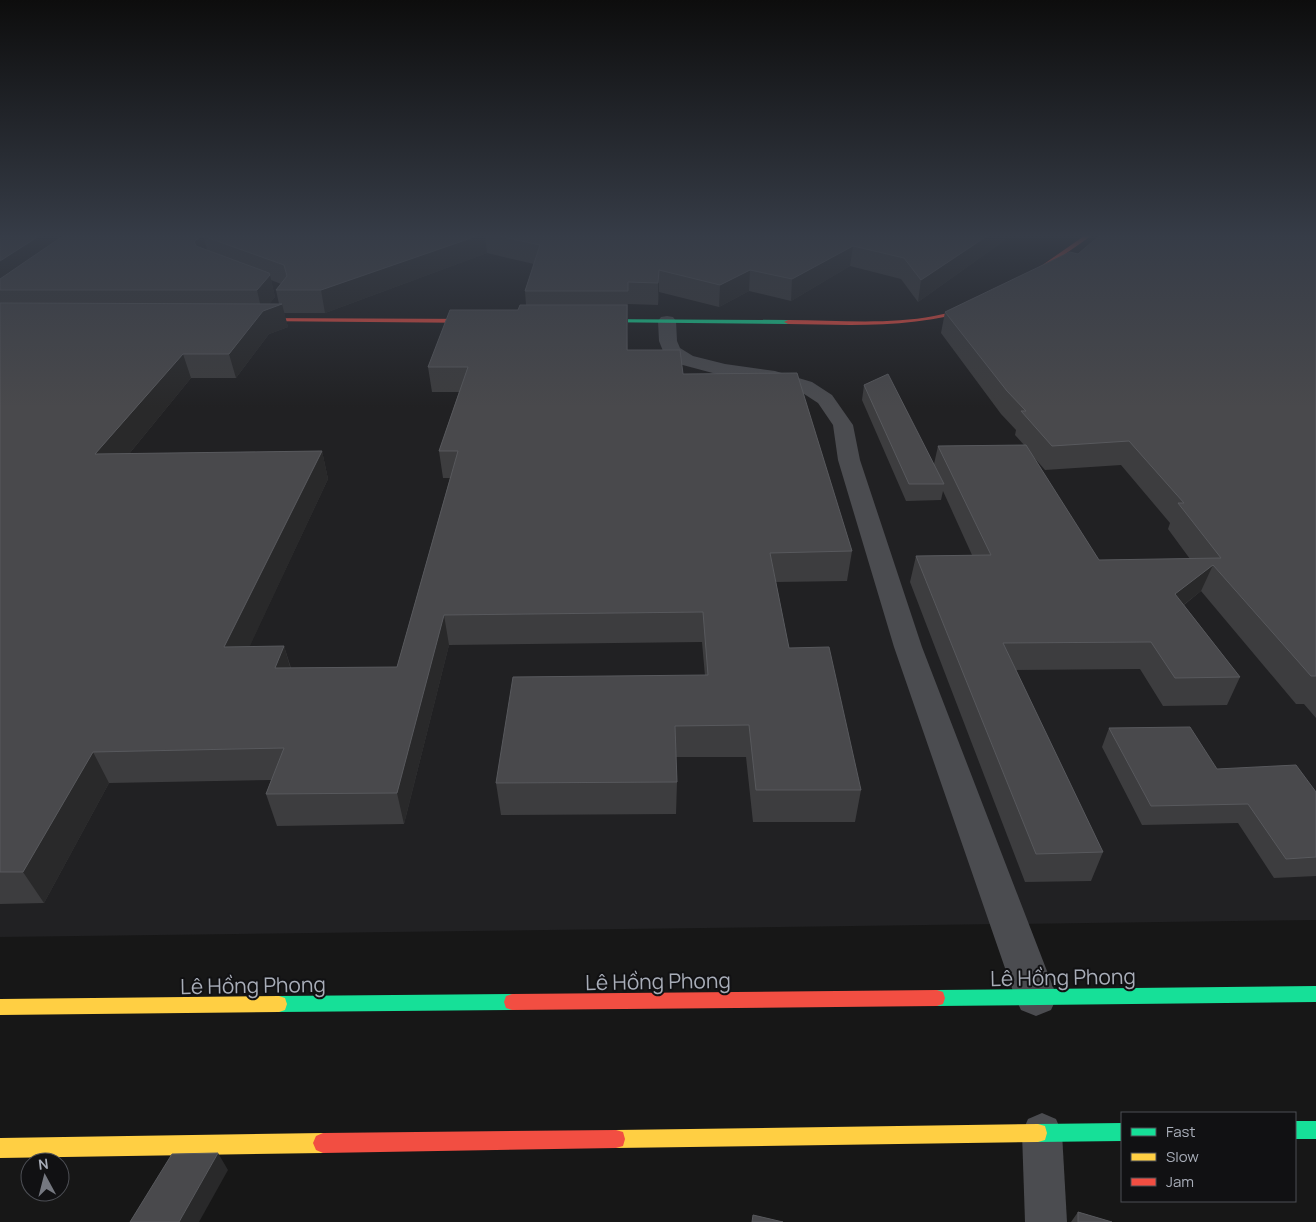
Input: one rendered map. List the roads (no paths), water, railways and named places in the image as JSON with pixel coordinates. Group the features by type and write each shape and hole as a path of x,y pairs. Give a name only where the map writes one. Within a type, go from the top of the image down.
{"main road":[{"path":"579,321 891,322 932,320 968,311 991,300"},
{"path":"236,320 491,321"},
{"name":"Lê Hồng Phong","path":"0,1007 1316,994"},
{"path":"1296,1130 1316,1130"},
{"path":"0,1148 1121,1132"}],"street":[{"path":"667,322 668,341 672,351 686,360 724,370 774,377 805,386 825,398 843,425 849,460 908,647 1036,997"}],"lane":[{"path":"266,320 278,305"},
{"path":"1042,1133 1046,1222"}]}
